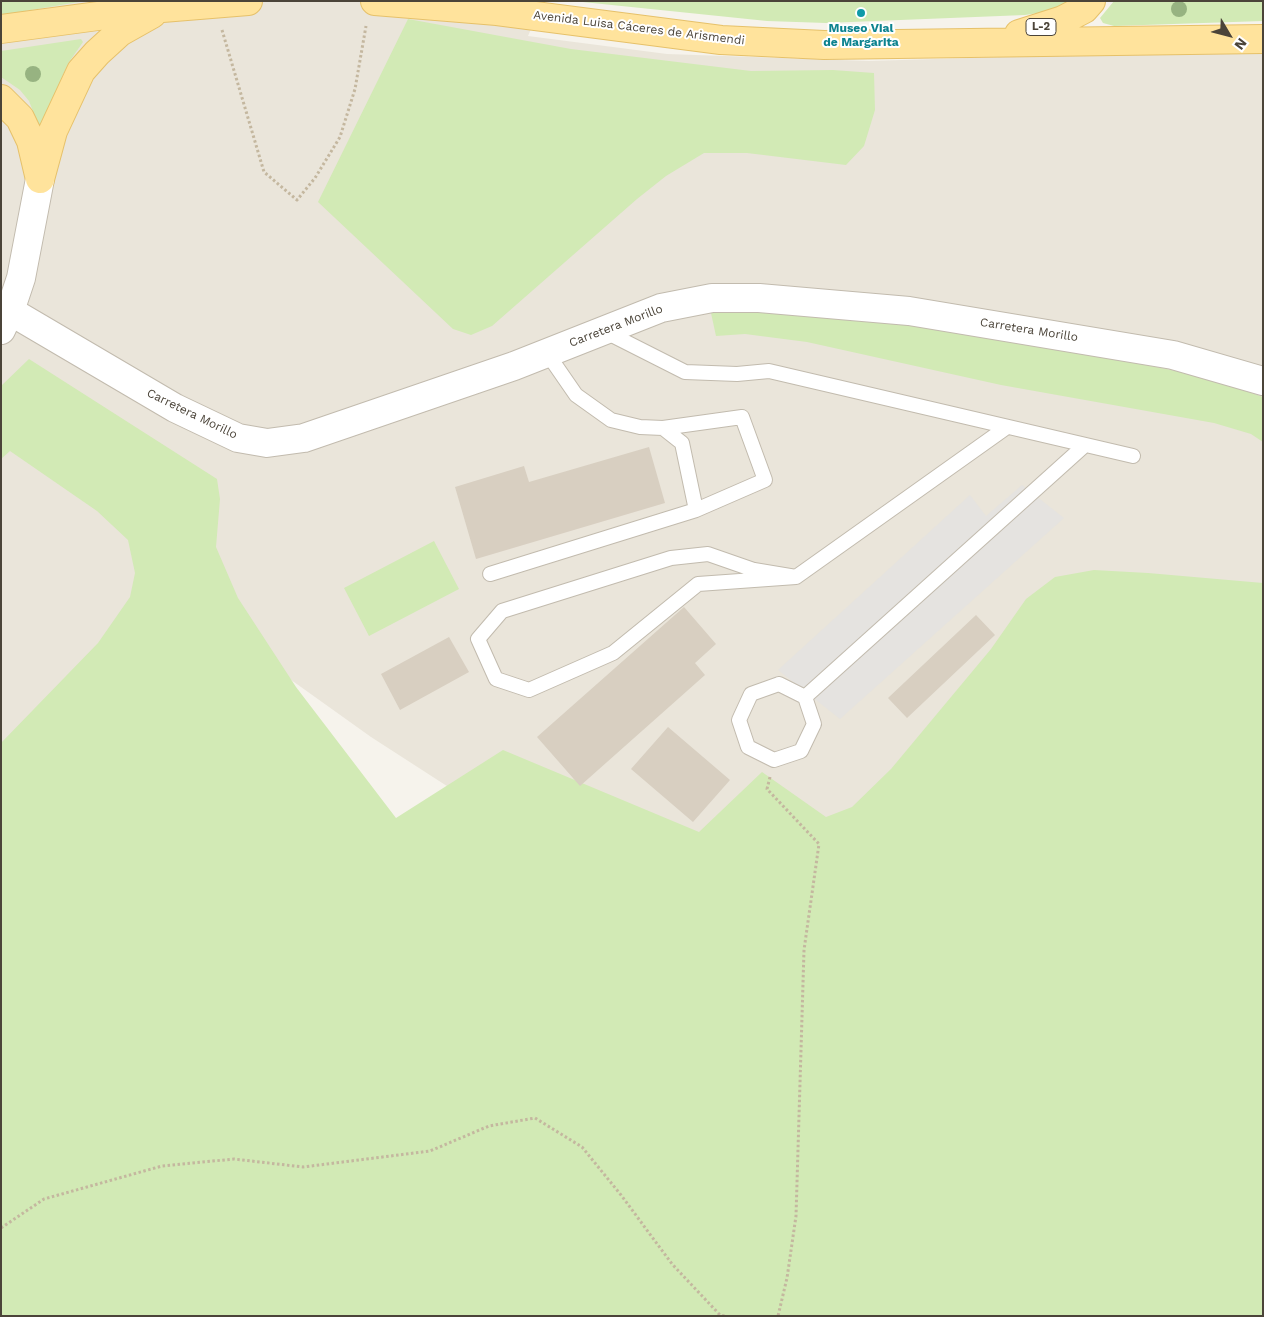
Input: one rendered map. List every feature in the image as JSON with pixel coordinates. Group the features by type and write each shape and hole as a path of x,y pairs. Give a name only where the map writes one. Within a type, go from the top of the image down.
{"main road":[{"path":"1,29 163,8 248,1"},
{"name":"L-2","path":"986,43 1063,20 1084,9 1091,1"},
{"path":"40,179 53,131 81,71 120,32 163,8"},
{"name":"Avenida Luisa Cáceres de Arismendi","path":"371,11 497,11 721,40 824,45 1263,39"},
{"path":"1,99 20,118 31,141 40,179"}],"street":[{"path":"6,321 20,278 40,179"},
{"name":"Carretera Morillo","path":"6,321 175,408 238,438 267,443 304,438 546,353 661,308 712,298 759,298 909,311 1174,355 1263,381"}],"lane":[{"path":"604,330 685,372 737,374 769,371 1133,456"},
{"path":"490,574 696,510 764,480 742,417 663,428 640,426 611,420 576,395 546,353"},
{"path":"796,577 754,570 708,554 671,558 502,611 478,639 496,679 529,690 613,653 698,584 796,577 1007,427"},
{"path":"663,428 682,442 696,510"},
{"path":"805,697 1086,445"},
{"path":"779,684 805,697 814,724 801,751 774,760 748,747 739,720 751,694 779,684"}],"path":[{"path":"213,4 264,172 297,200 315,178 340,138 355,89 371,11"},
{"path":"774,760 767,789 819,844 804,950 796,1216 787,1278 778,1316"},
{"path":"1,1228 44,1199 162,1166 234,1159 303,1167 430,1151 489,1126 536,1118 582,1147 621,1195 672,1264 720,1314 725,1316"}],"shaded area":[{"path":"1,1 543,1 528,36 667,54 869,61 1067,55 1263,53 1263,717 817,981 467,799 371,737 273,667 1,870"},
{"path":"1022,485 1064,518 840,719 778,670 970,495 986,516"}],"green space":[{"path":"1,1 85,1 1,15"},
{"name":"Museo Vial de Margarita","path":"573,1 1073,1 1052,11 1025,15 826,23 767,21"},
{"path":"1114,1 1263,1 1263,21 1114,26 1103,23 1100,18"},
{"path":"408,19 571,49 751,71 833,70 874,73 875,110 864,146 846,165 747,153 704,153 666,176 637,199 492,326 471,335 453,329 318,202"},
{"path":"81,39 83,42 69,62 62,77 42,134 29,101 20,90 1,77 1,51"},
{"path":"729,306 897,315 1206,377 1263,397 1263,442 1251,434 1214,423 1001,385 807,342 745,334 716,336 711,313"},
{"path":"29,359 217,479 220,499 216,547 238,598 296,687 396,818 503,750 699,832 762,772 826,817 852,807 891,769 991,649 1026,599 1055,577 1094,570 1263,583 1263,1316 1,1316 1,743 98,643 130,597 135,573 128,540 97,511 10,451 1,459 1,386"},
{"path":"434,541 459,589 369,636 344,588"}],"building":[{"path":"649,447 665,503 476,559 455,487 524,466 529,482"},
{"path":"684,607 716,644 695,663 705,675 580,786 537,737"},
{"path":"976,615 995,635 907,718 888,698"},
{"path":"449,637 469,672 400,710 381,674"},
{"path":"668,727 730,780 693,822 631,769"}],"place":[{"name":"Museo Vial de Margarita","path":"861,13"}]}
